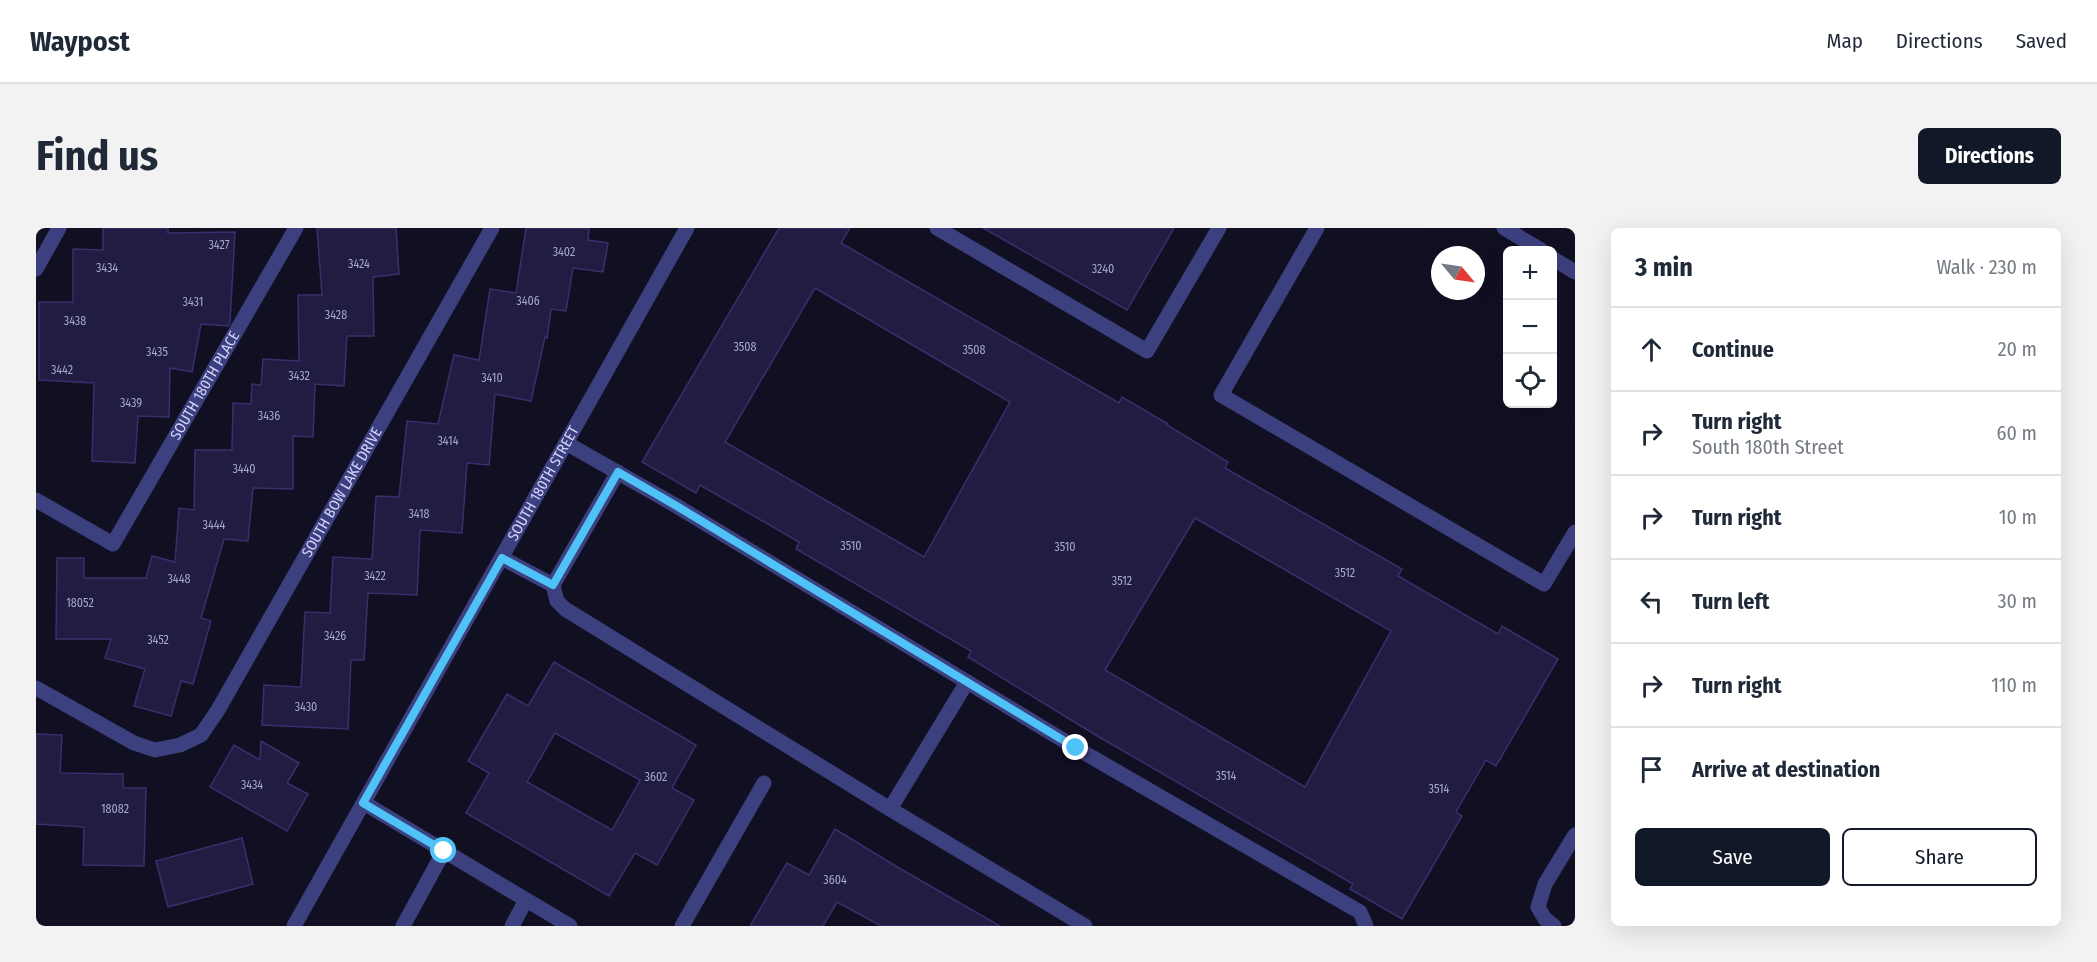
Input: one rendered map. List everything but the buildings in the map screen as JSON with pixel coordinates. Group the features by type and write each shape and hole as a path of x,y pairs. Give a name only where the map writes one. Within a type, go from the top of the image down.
{"street":[{"path":"36,269 59,228"},
{"name":"SOUTH 180TH PLACE","path":"36,500 114,544 296,228"},
{"name":"SOUTH BOW LAKE DRIVE","path":"36,688 134,743 155,750 180,745 201,735 218,710 492,228"},
{"name":"SOUTH 180TH STREET","path":"294,926 687,228"},
{"path":"937,228 1147,351 1219,228"},
{"path":"1317,228 1221,395 1544,584 1575,532"},
{"path":"1504,228 1533,246"},
{"path":"1557,261 1575,272"},
{"path":"566,443 675,505 1076,748 1359,912 1366,926"},
{"path":"618,472 553,585 557,601 565,609 1085,926"},
{"path":"502,558 553,585"},
{"path":"890,809 967,682"},
{"path":"682,926 764,783"},
{"path":"363,803 570,926"},
{"path":"1554,926 1545,919 1538,907 1545,884 1575,835"},
{"path":"403,926 444,851"},
{"path":"512,926 526,900"}],"route":[{"path":"444,851 363,803 502,558 553,585 618,472 1076,748"}]}
